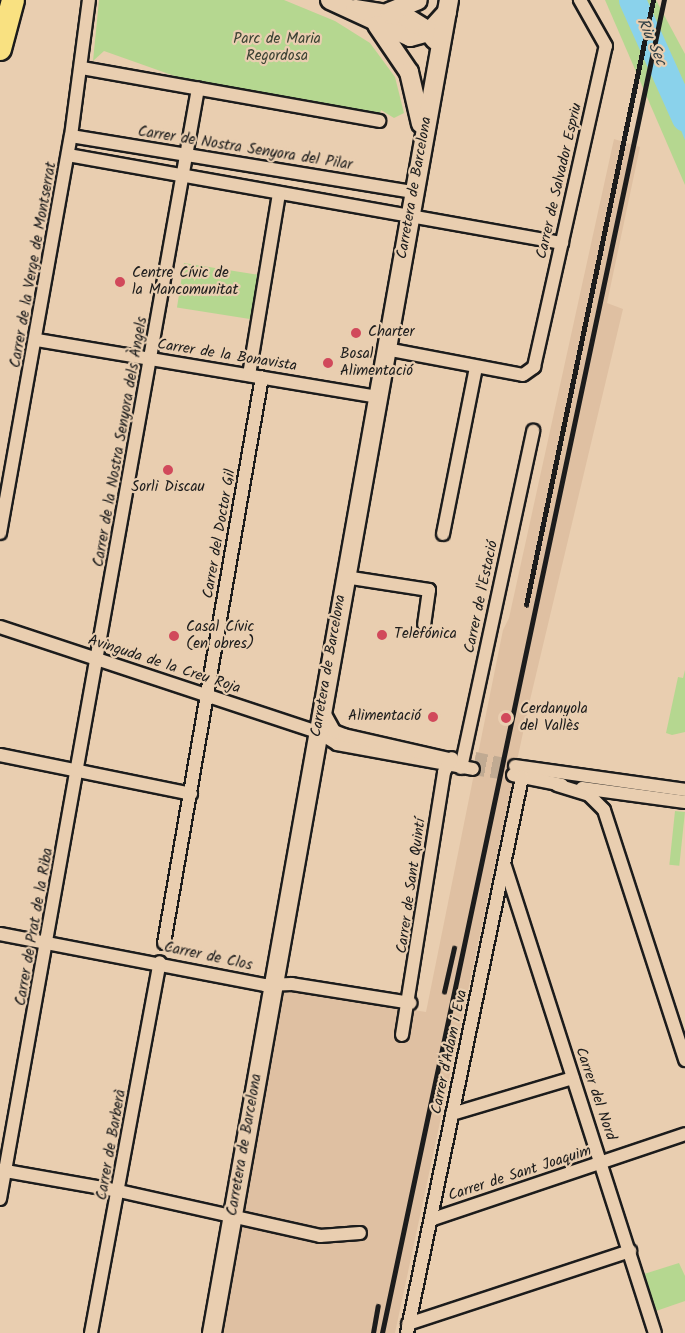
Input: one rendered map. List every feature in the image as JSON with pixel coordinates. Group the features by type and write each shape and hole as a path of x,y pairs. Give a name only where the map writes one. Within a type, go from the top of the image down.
{"highway":[{"path":"0,49 13,0"}],"main road":[{"path":"330,0 382,18 406,17 429,32 441,48"},
{"path":"382,18 418,0"},
{"path":"429,32 448,6"},
{"name":"Carretera de Barcelona","path":"212,1333 314,753 324,736 322,708 448,6"},
{"path":"382,18 409,72 418,100 423,142"}],"street":[{"name":"Carrer de la Verge de Montserrat","path":"0,533 37,340 68,155 82,68 89,0"},
{"name":"Carrer de Salvador Espriu","path":"476,367 529,373 534,367 606,46 580,0"},
{"path":"82,68 380,121"},
{"name":"Carrer de la Nostra Senyora dels Àngels","path":"98,659 198,89"},
{"name":"Carrer de Nostra Senyora del Pilar","path":"71,136 413,192"},
{"path":"68,155 562,243"},
{"path":"249,375 279,193"},
{"name":"Carrer de la Bonavista","path":"37,340 377,397"},
{"path":"386,349 476,367 443,534"},
{"name":"Carrer del Doctor Gil","path":"206,695 262,377"},
{"name":"Carrer de l'Estació","path":"458,764 533,431"},
{"path":"345,577 429,590 424,625"},
{"name":"Avinguda de la Creu Roja","path":"0,627 324,736 458,764"},
{"name":"Carrer de Prat de la Riba","path":"0,1199 2,1171 48,944 98,659"},
{"path":"164,944 206,695"},
{"path":"322,708 334,730 344,735 458,764"},
{"path":"0,755 191,794"},
{"name":"Carrer de Sant Quintí","path":"402,1035 458,764"},
{"path":"517,773 632,782 685,790"},
{"path":"517,773 599,801 685,1060"},
{"name":"Carrer d'Adam i Eva","path":"408,1329 433,1219 452,1114 505,865 517,773"},
{"path":"605,818 612,803 632,782"},
{"path":"632,782 685,796"},
{"path":"556,785 685,802"},
{"name":"Carrer del Nord","path":"505,865 656,1333"},
{"name":"Carrer de Clos","path":"0,934 274,985 292,984 410,1003"},
{"name":"Carrer de Barberà","path":"91,1333 160,962"},
{"path":"452,1114 573,1078"},
{"name":"Carrer de Sant Joaquim","path":"433,1219 685,1134"},
{"path":"2,1171 119,1191 320,1236 360,1233"},
{"path":"408,1329 630,1251"}],"shaded area":[{"path":"614,139 640,147 607,303 623,309 530,700 395,1333 211,1333 269,987 426,1012 503,630 509,618"}],"green space":[{"name":"Parc de Maria Regordosa","path":"99,0 284,0 335,21 370,43 395,77 404,113 394,118 381,110 380,114 183,79 104,51 93,61"},
{"path":"605,0 656,0 685,54 685,185"},
{"path":"184,263 260,275 253,319 177,307"},
{"path":"685,670 685,732 672,735 666,733 678,677 683,678"},
{"path":"675,811 685,812 679,866 669,865"},
{"path":"679,1263 685,1276 685,1301 656,1311 644,1274"}],"water":[{"path":"663,39 685,92 685,140 656,70"}],"waterway":[{"name":"Riu Sec","path":"632,0 685,118"}],"tunnel":[{"path":"475,758 515,766"},
{"path":"473,769 513,775"}],"railway":[{"path":"526,605 653,0"},
{"path":"382,1333 664,0"},
{"path":"444,992 454,948"},
{"path":"373,1333 378,1306"}],"place":[{"name":"Centre Cívic de la Mancomunitat","path":"120,282"},
{"name":"Charter","path":"356,333"},
{"name":"Bosal Alimentació","path":"328,363"},
{"name":"Sorli Discau","path":"168,470"},
{"name":"Telefónica","path":"382,635"},
{"name":"Casal Cívic (en obres)","path":"174,636"},
{"name":"Alimentació","path":"433,717"},
{"name":"Cerdanyola del Vallès","path":"506,718"}]}
